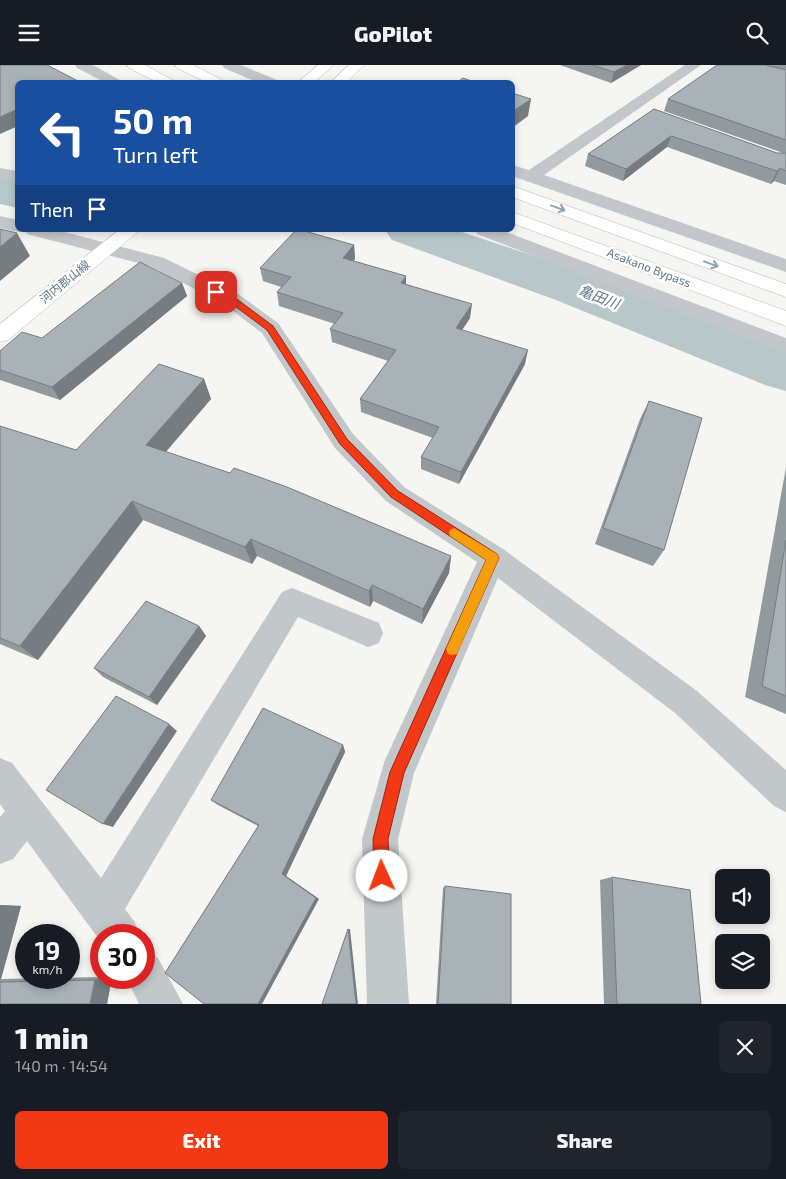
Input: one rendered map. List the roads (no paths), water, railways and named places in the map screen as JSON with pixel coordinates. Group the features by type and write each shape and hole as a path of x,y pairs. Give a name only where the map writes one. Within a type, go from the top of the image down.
{"main road":[{"path":"134,65 165,80"},
{"path":"182,65 215,80"},
{"path":"308,80 327,65"},
{"path":"340,80 357,65"},
{"name":"Asakano Bypass","path":"515,192 778,288"},
{"name":"Asakano Bypass","path":"515,218 786,319"},
{"name":"河内郡山線","path":"0,335 128,232"}],"street":[{"path":"82,65 112,80"},
{"path":"229,65 265,80"},
{"path":"521,173 632,107 694,65"},
{"path":"632,107 650,113"},
{"path":"0,173 15,176"},
{"path":"521,173 786,266"},
{"path":"0,222 15,225"},
{"path":"42,232 157,262 231,299 270,328 344,441 395,494 493,558 686,701 786,794"},
{"path":"489,232 786,346"},
{"path":"388,1004 380,839 397,772 493,558"},
{"path":"0,775 111,923 292,601 368,633"},
{"path":"0,846 28,812"},
{"path":"154,989 162,1004"}],"waterway":[{"name":"亀田川","path":"0,190 15,193"},
{"name":"亀田川","path":"415,232 575,288 786,371"}]}
